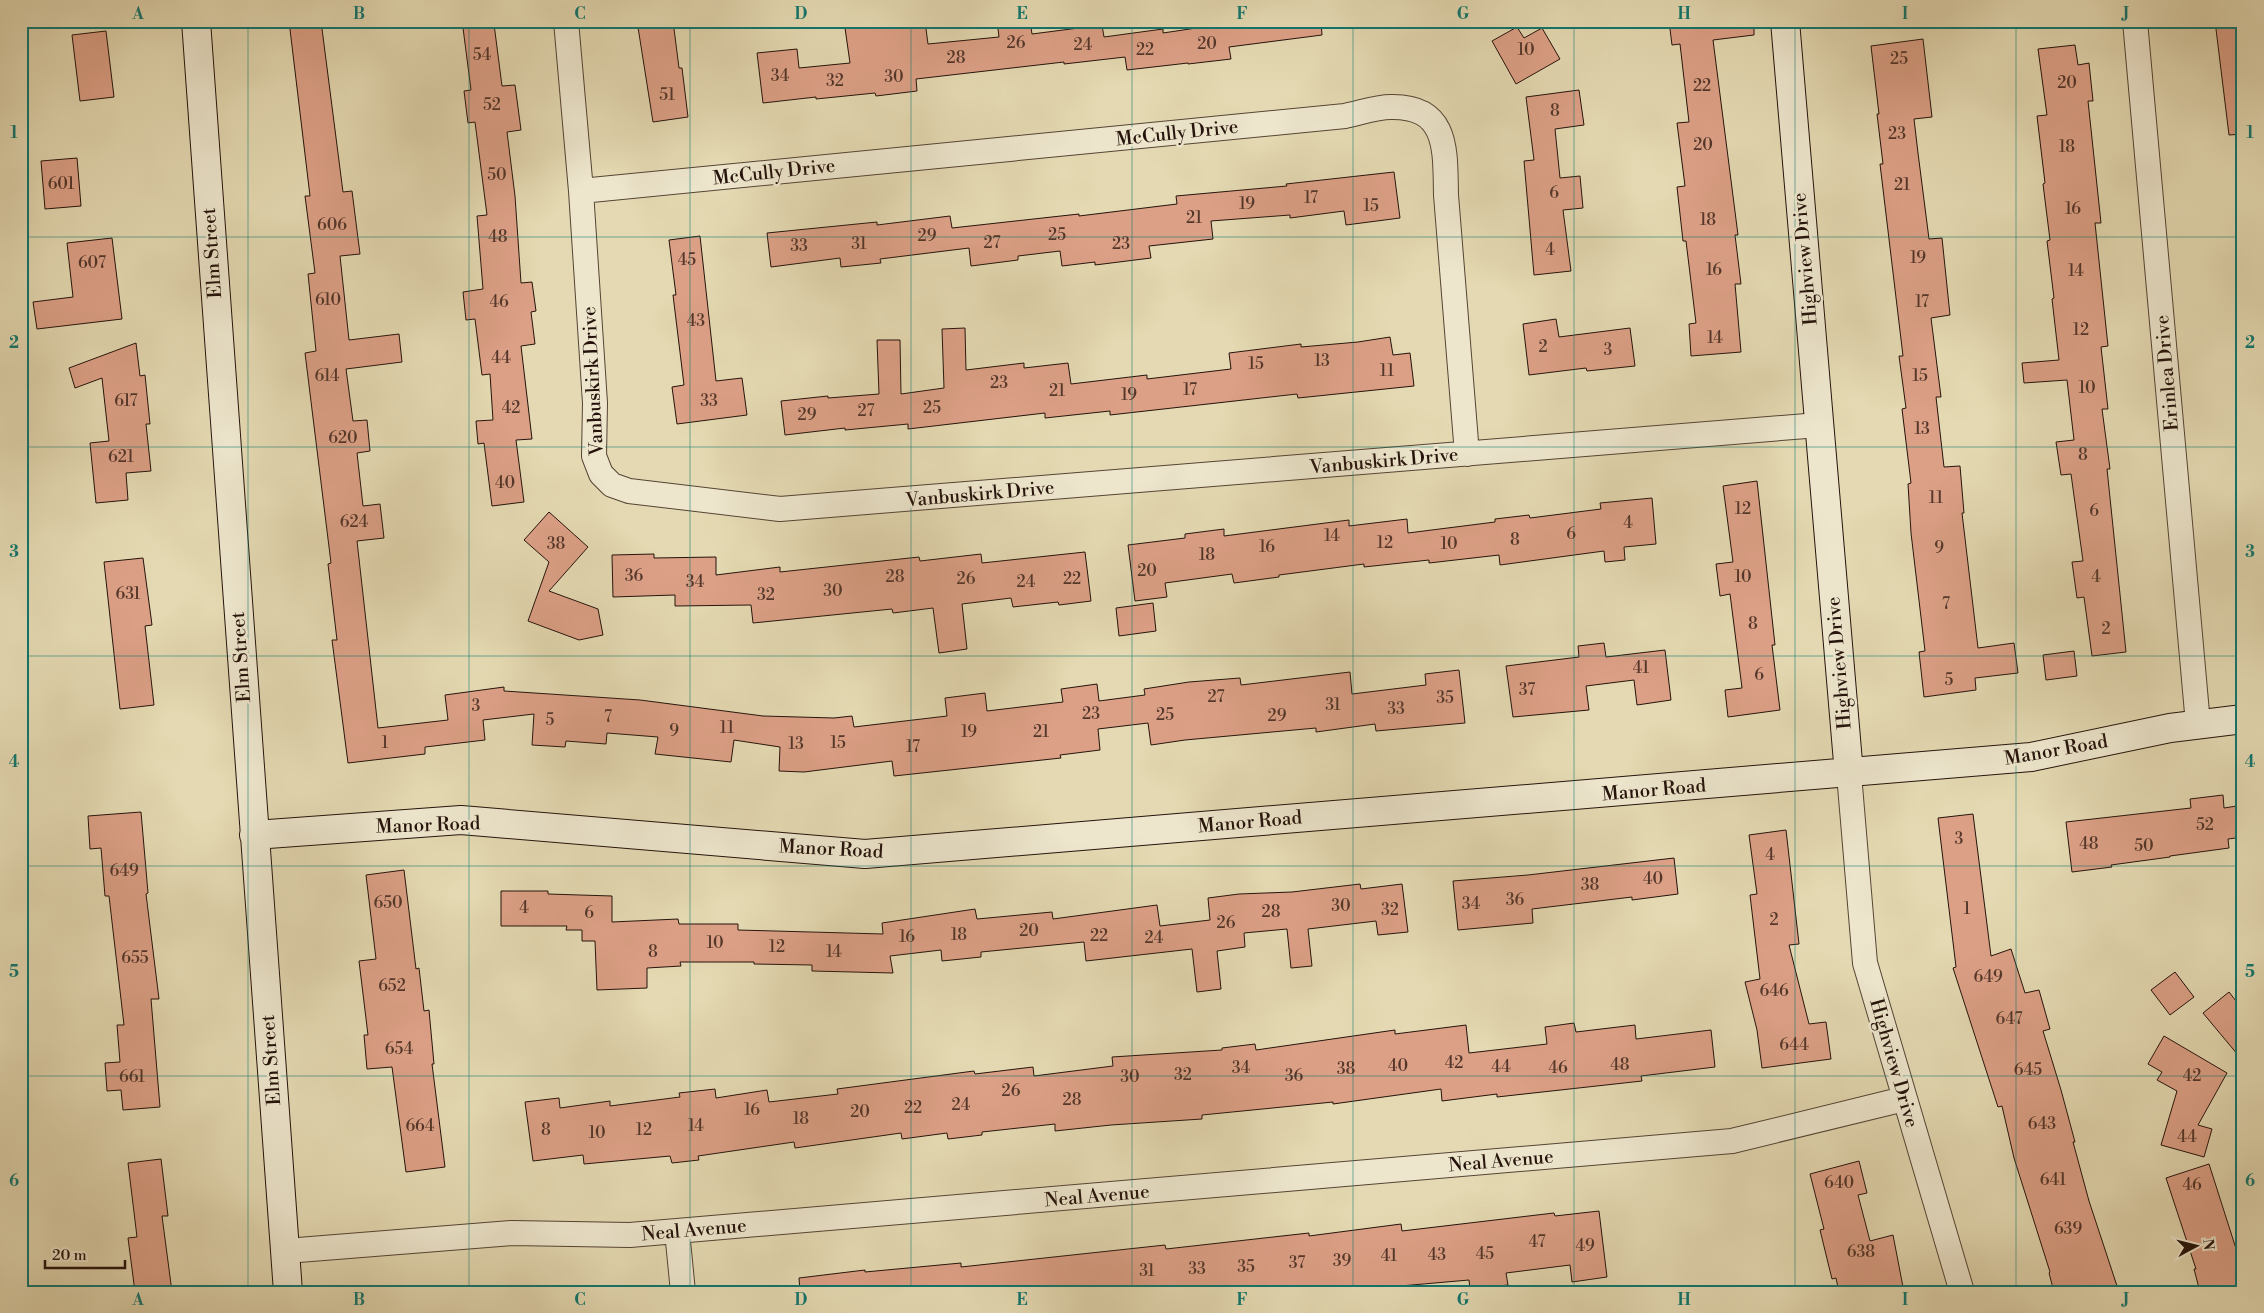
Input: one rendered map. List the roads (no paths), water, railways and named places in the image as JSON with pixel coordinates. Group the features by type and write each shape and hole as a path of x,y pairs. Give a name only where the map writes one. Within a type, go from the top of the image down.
{"street":[{"name":"Elm Street","path":"196,21 288,1292"},
{"name":"Vanbuskirk Drive","path":"566,21 581,191 595,403 594,456 601,474 612,485 629,491 780,509 1818,425"},
{"name":"Highview Drive","path":"1785,21 1865,963 1962,1292"},
{"name":"Erinlea Drive","path":"2135,21 2198,724"},
{"name":"McCully Drive","path":"581,191 1345,116 1389,107 1411,108 1432,118 1442,135 1446,155 1446,195 1467,454"},
{"name":"Manor Road","path":"254,835 461,820 865,854 1849,774 2031,757 2170,728 2243,719"},
{"name":"Neal Avenue","path":"286,1251 512,1233 630,1235 1732,1141 1904,1099"},
{"path":"677,1231 683,1292"}]}
